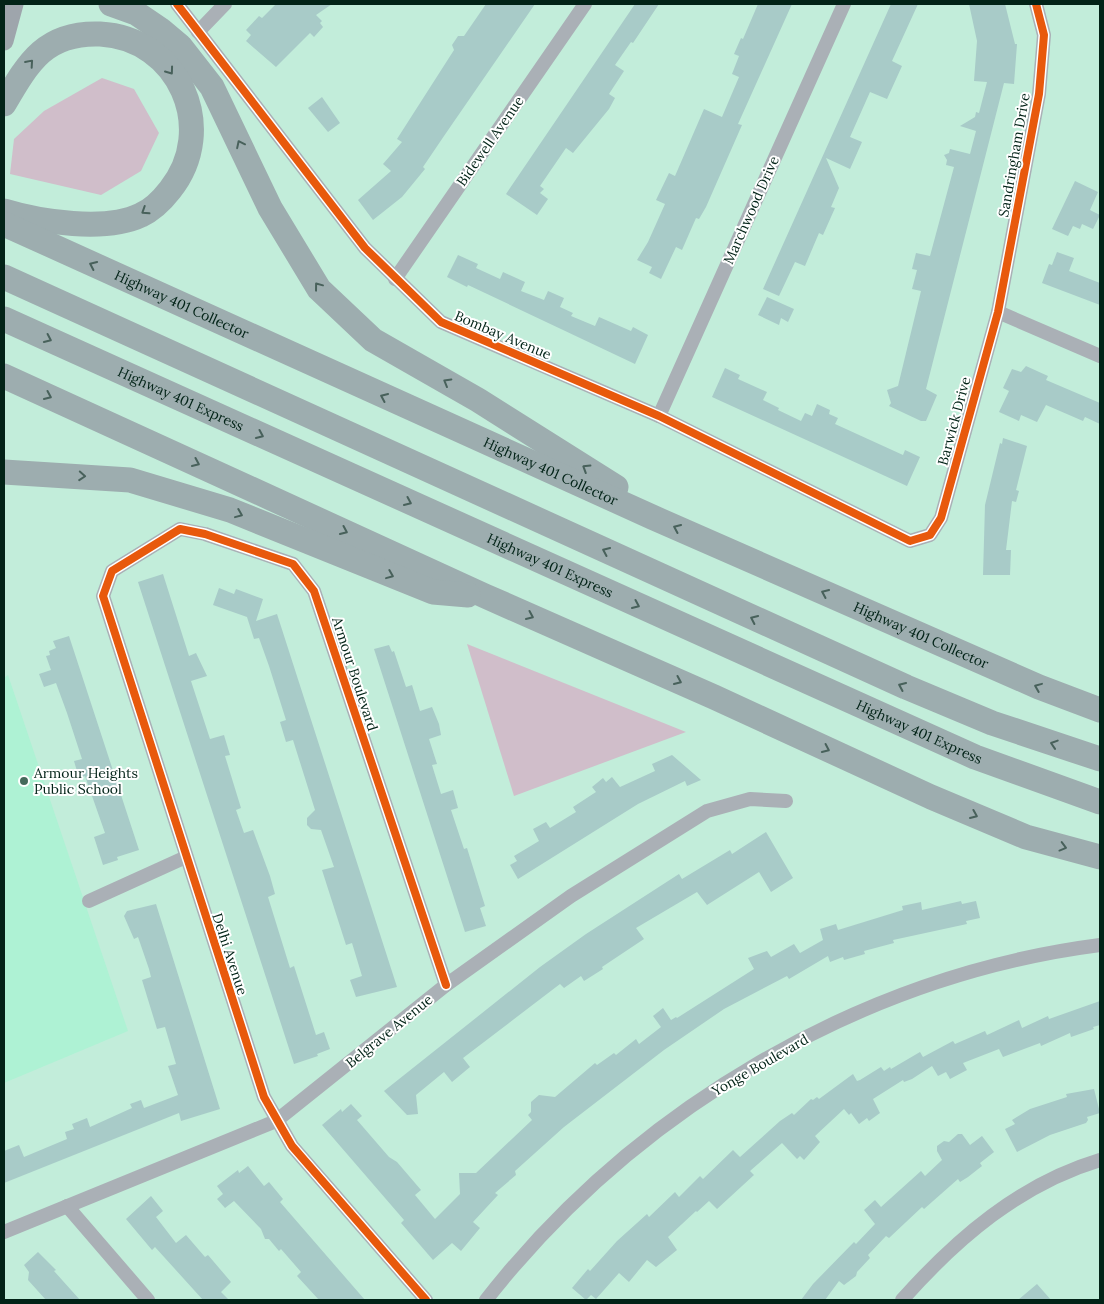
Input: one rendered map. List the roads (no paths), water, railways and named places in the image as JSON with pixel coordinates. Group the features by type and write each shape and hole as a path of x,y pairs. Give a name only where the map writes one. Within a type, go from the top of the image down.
{"highway":[{"path":"112,4 136,13 161,30 180,46 212,87 270,208 319,289 373,340 478,400 633,497 652,517"},
{"path":"4,104 31,60 51,43 79,34 116,35 140,43 160,58 183,89 193,123 187,163 178,180 165,196 142,215 110,224 21,216 4,211"},
{"name":"Highway 401 Collector","path":"4,224 652,517 1039,687 1100,710"},
{"path":"4,277 906,687 992,723 1100,759"},
{"name":"Highway 401 Express","path":"4,319 975,757 1100,802"},
{"path":"4,376 931,797 1026,837 1100,857"},
{"path":"4,472 130,480 230,510 433,592 485,596"}],"main road":[{"path":"4,41 14,4"}],"street":[{"name":"Bombay Avenue","path":"177,4 364,248 441,322 658,416 910,541 930,535"},
{"path":"198,32 225,4"},
{"name":"Bidewell Avenue","path":"396,278 585,4"},
{"name":"Marchwood Drive","path":"658,416 844,4"},
{"name":"Sandringham Drive","path":"998,312 1038,94 1044,35 1036,4"},
{"path":"998,312 1100,356"},
{"name":"Barwick Drive","path":"930,535 940,518 998,312"},
{"name":"Armour Boulevard","path":"112,571 180,529 205,534 293,564 314,591 446,985"},
{"name":"Delhi Avenue","path":"112,571 103,596 258,1081 276,1121 292,1146 426,1300"},
{"name":"Belgrave Avenue","path":"4,1232 276,1121 446,985 570,896 707,811 750,799 786,801"},
{"path":"88,901 186,857"},
{"name":"Yonge Boulevard","path":"486,1300 565,1212 614,1166 662,1126 780,1050 855,1013 923,987 1049,952 1100,945"},
{"path":"902,1300 932,1267 981,1222 1015,1198 1067,1172 1100,1160"},
{"path":"67,1206 148,1300"}],"place":[{"name":"Armour Heights Public School","path":"24,781"}]}
